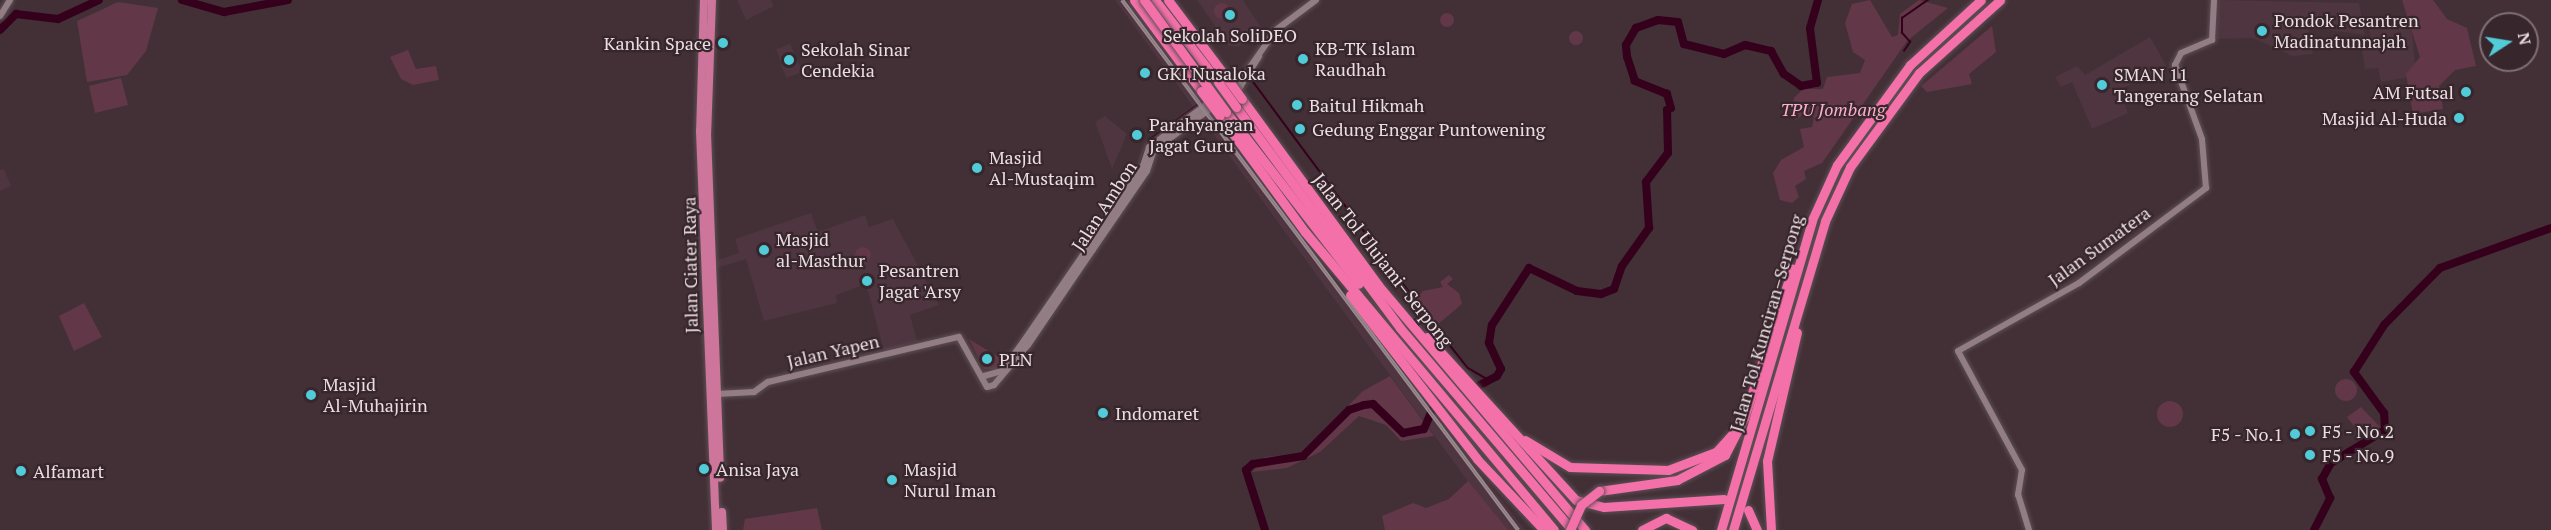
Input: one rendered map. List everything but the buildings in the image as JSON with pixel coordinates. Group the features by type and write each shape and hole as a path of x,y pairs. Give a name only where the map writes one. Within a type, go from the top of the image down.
{"highway":[{"path":"1134,0 1201,91 1223,114 1332,254 1400,328"},
{"path":"1142,0 1167,45"},
{"path":"1142,0 1305,232 1451,417 1544,530"},
{"name":"Jalan Tol Ulujami–Serpong","path":"1155,0 1222,80"},
{"name":"Jalan Tol Ulujami–Serpong","path":"1168,0 1222,80 1378,285 1458,383 1480,401 1585,530"},
{"name":"Jalan Tol Kunciran–Serpong","path":"1720,530 1812,220 1837,165 1874,108 1910,65 1981,0"},
{"name":"Jalan Tol Kunciran–Serpong","path":"1814,254 1850,167 1882,118 1919,73 2000,0"},
{"name":"Jalan Tol Ulujami–Serpong","path":"1240,104 1400,328 1450,390 1571,530"},
{"path":"1571,530 1581,505 1599,491 1685,477 1715,457 1744,418 1812,220"},
{"path":"1733,530 1814,254"},
{"path":"1771,530 1767,461 1814,254"},
{"path":"1378,285 1462,373 1480,401 1509,428 1576,500 1604,507 1682,499 1724,499"},
{"path":"1451,417 1554,530"},
{"path":"1509,428 1570,467 1687,466 1715,457"},
{"path":"1748,510 1757,530"},
{"path":"1642,530 1655,521 1674,518 1692,530"}],"main road":[{"name":"Jalan Ciater Raya","path":"704,0 709,78"},
{"name":"Jalan Ciater Raya","path":"712,0 707,134 716,530"},
{"name":"Jalan Ciater Raya","path":"709,291 717,394 723,530"}],"street":[{"path":"0,16 10,0"},
{"path":"1259,57 1276,30 1316,0"},
{"name":"Jalan Sumatera","path":"2030,530 2018,495 2022,470 1958,351 2079,283 2206,188 2202,139 2175,65 2181,53 2212,40 2214,0"},
{"name":"Jalan Ambon","path":"1259,57 1240,87 1154,150 1147,171 1028,345 1005,376 987,387 984,376 1002,371 1142,169 1149,147 1237,82 1259,57"},
{"name":"Jalan Yapen","path":"717,394 754,392 768,382 959,337 984,376"}],"shaded area":[{"path":"737,0 771,0 774,6 746,20"},
{"path":"1115,0 1128,0 1401,372 1525,530 1508,530 1478,495"},
{"name":"Sekolah SoliDEO","path":"1197,0 1243,0 1262,29 1238,47 1229,46"},
{"name":"Pondok Pesantren Madinatunnajah","path":"2219,0 2359,3 2365,35 2308,27 2313,54 2293,56 2253,38 2217,39"},
{"path":"2366,18 2411,21 2416,76 2381,82 2378,68 2365,69 2361,45 2371,37"},
{"name":"SMAN 11 Tangerang Selatan","path":"2150,37 2167,67 2119,90 2128,113 2092,129 2072,82 2061,87 2055,77 2077,66 2085,75"},
{"name":"Sekolah Sinar Cendekia","path":"790,44 803,72 786,78 776,49"},
{"path":"1105,116 1127,134 1112,169 1095,122"},
{"path":"4,169 11,186 0,191 0,170"},
{"name":"Pesantren Jagat 'Arsy","path":"811,213 818,232 865,215 869,227 893,219 939,305 910,315 917,341 884,351 866,284 836,295 837,303 764,321 746,259 716,268 715,261 739,253 735,239"}],"green space":[{"name":"TPU Jombang","path":"1870,0 1892,37 1898,35 1900,14 1919,0 1948,8 1907,41 1822,163 1804,171 1806,179 1795,186 1799,197 1792,203 1780,200 1773,173 1781,160 1804,147 1800,129 1812,127 1814,117 1802,115 1796,120 1790,110 1794,98 1803,89 1823,89 1827,77 1860,73 1865,60 1853,52 1845,23 1852,4"},
{"path":"2402,0 2433,0 2447,19 2467,28 2476,66 2455,70 2439,86 2443,109 2413,114 2406,74 2420,57"},
{"path":"118,2 158,8 146,51 127,75 87,82 77,21"},
{"path":"1222,3 1230,11 1222,19 1214,11"},
{"path":"1447,13 1452,15 1454,20 1452,25 1447,27 1442,25 1440,20 1442,15"},
{"path":"1992,26 1996,52 1969,74 1972,84 1927,92 1921,86"},
{"path":"1573,31 1579,31 1583,38 1579,45 1573,45 1569,41 1569,35"},
{"path":"408,50 416,69 436,66 439,80 413,85 401,79 390,57"},
{"path":"121,78 128,105 95,113 89,86"},
{"path":"860,247 866,247 871,255 869,261 860,263 855,258 855,252"},
{"path":"1449,275 1453,279 1447,284 1459,293 1462,304 1437,325 1415,300 1423,291 1443,287 1440,282"},
{"path":"84,303 102,337 74,351 59,316"},
{"path":"969,339 1005,361 999,369 984,369"},
{"path":"1390,376 1434,436 1401,441 1386,425 1359,416 1320,452 1287,468 1252,472 1265,457 1300,454 1363,391"},
{"path":"2346,379 2354,382 2357,390 2354,398 2346,401 2338,398 2335,390 2338,382"},
{"path":"2170,401 2179,405 2183,414 2179,423 2170,427 2161,423 2157,414 2161,405"},
{"path":"2361,407 2380,427 2363,438 2347,417"},
{"path":"1468,481 1508,530 1385,530 1382,516 1413,503 1426,508 1449,499"},
{"path":"817,508 822,530 743,530 745,519"}],"waterway":[{"path":"0,30 16,14 58,19 99,0"},
{"path":"182,0 224,12 288,0"},
{"path":"1265,530 1246,470 1253,464 1303,456 1349,410 1364,405 1373,404 1403,433 1424,429 1432,410 1497,376 1501,369 1489,343 1492,325 1529,268 1577,291 1601,294 1614,289 1622,266 1649,228 1646,182 1668,153 1667,110 1671,108 1667,94 1635,81 1627,57 1626,45 1636,28 1658,20 1678,22 1684,44 1724,54 1745,45 1771,51 1784,74 1801,86 1817,83 1810,28 1818,0"},
{"path":"1904,51 1910,42 1902,33 1902,18 1928,0"},
{"path":"1232,79 1244,68"},
{"path":"1252,80 1427,316 1468,368 1487,379"},
{"path":"1141,162 1150,139 1204,100"},
{"path":"2314,530 2330,498 2322,479 2331,463 2385,430 2384,413 2354,372 2384,325 2440,268 2551,228"}],"railway":[{"path":"1122,0 1518,530"}],"place":[{"name":"Sekolah SoliDEO","path":"1230,15"},
{"name":"Pondok Pesantren Madinatunnajah","path":"2262,31"},
{"name":"Kankin Space","path":"723,43"},
{"name":"KB-TK Islam Raudhah","path":"1303,59"},
{"name":"Sekolah Sinar Cendekia","path":"789,60"},
{"name":"GKI Nusaloka","path":"1145,73"},
{"name":"SMAN 11 Tangerang Selatan","path":"2102,85"},
{"name":"AM Futsal","path":"2466,92"},
{"name":"Baitul Hikmah","path":"1297,105"},
{"name":"Masjid Al-Huda","path":"2459,118"},
{"name":"Gedung Enggar Puntowening","path":"1300,129"},
{"name":"Parahyangan Jagat Guru","path":"1137,135"},
{"name":"Masjid Al-Mustaqim","path":"977,168"},
{"name":"Masjid al-Masthur","path":"764,250"},
{"name":"Pesantren Jagat 'Arsy","path":"867,281"},
{"name":"PLN","path":"987,359"},
{"name":"Masjid Al-Muhajirin","path":"311,395"},
{"name":"Indomaret","path":"1103,413"},
{"name":"F5 - No.2","path":"2310,431"},
{"name":"F5 - No.1","path":"2295,434"},
{"name":"F5 - No.9","path":"2310,455"},
{"name":"Anisa Jaya","path":"704,469"},
{"name":"Alfamart","path":"21,471"},
{"name":"Masjid Nurul Iman","path":"892,480"}]}
